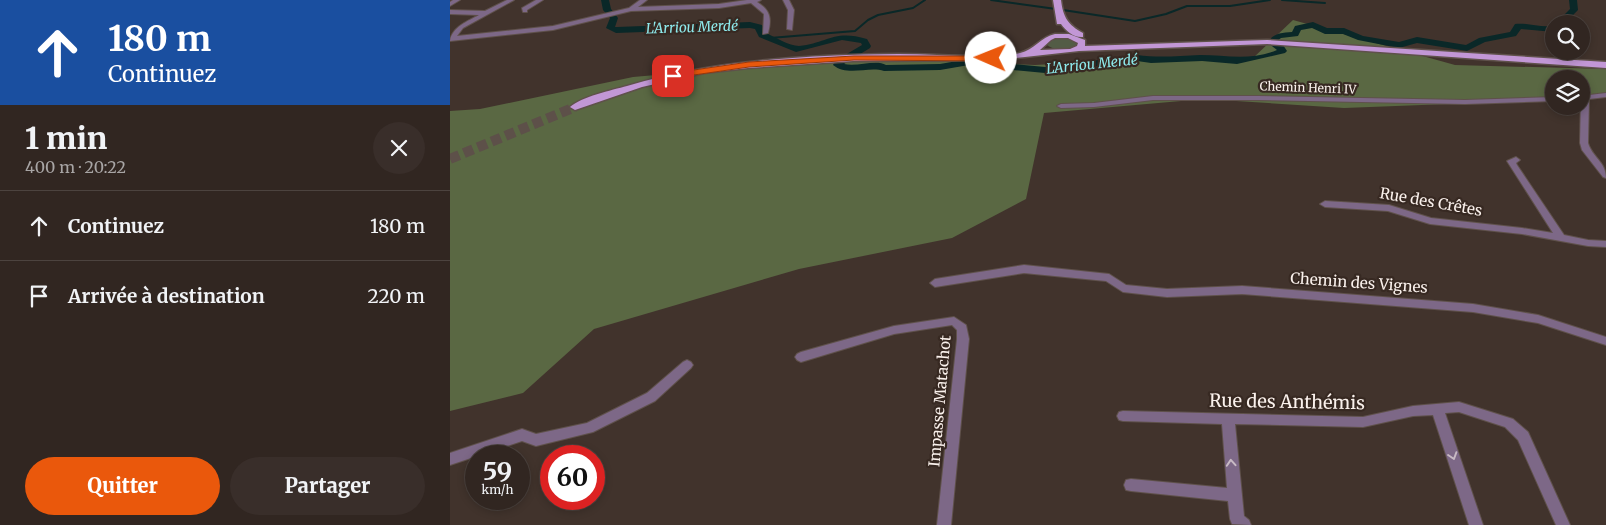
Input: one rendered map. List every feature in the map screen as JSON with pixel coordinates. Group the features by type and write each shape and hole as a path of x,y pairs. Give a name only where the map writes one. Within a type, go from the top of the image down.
{"main road":[{"path":"1055,36 1060,26 1057,0"},
{"path":"1059,15 1068,28 1083,37 1105,43 1130,45"},
{"path":"1060,26 1080,45 1168,45"},
{"path":"1021,56 1055,36 1070,36"},
{"path":"575,107 629,87 690,72 749,64 854,58 991,58 1056,51 1068,52 1080,45 1267,42 1606,66"},
{"path":"1044,44 1056,51"}],"street":[{"path":"450,4 457,0"},
{"path":"451,39 461,27 511,0"},
{"path":"526,11 524,9 540,0"},
{"path":"451,39 553,28 620,13 631,9 644,0"},
{"path":"786,0 790,10 790,29"},
{"path":"631,9 657,10 755,1 767,12 768,22 765,33"},
{"path":"450,12 486,14"},
{"path":"1590,97 1606,95"},
{"name":"Chemin Henri IV","path":"1061,106 1094,105 1153,98 1466,102 1545,99"},
{"path":"1583,115 1586,150 1606,175"},
{"path":"1516,160 1511,161 1560,237"},
{"name":"Rue des Crêtes","path":"1325,204 1389,208 1430,221 1606,244"},
{"name":"Chemin des Vignes","path":"935,283 1024,269 1109,278 1123,288 1167,293 1242,290 1473,308 1538,319 1606,341"},
{"name":"Impasse Matachot","path":"801,357 894,330 954,321 962,328 963,339 944,525"},
{"path":"450,459 522,435 536,440 589,428 651,398 687,365"},
{"name":"Rue des Anthémis","path":"1123,416 1363,422 1413,411 1459,407 1469,409 1509,423 1524,436 1563,525"},
{"path":"1438,410 1476,525"},
{"path":"1228,419 1237,519 1244,525"},
{"path":"1131,485 1234,495"}],"green space":[{"path":"1293,20 1455,65 1606,69 1606,97 1590,98 1590,70 1545,70 1545,100 1344,108 1204,99 1044,113 1026,199 952,238 799,269 594,329 523,393 450,411 450,111 480,109 633,77 770,65 888,59 1035,65 1161,58 1253,58"},
{"path":"1065,36 1079,43 1078,46 1062,50 1054,49 1047,45 1051,38"}],"waterway":[{"name":"L'Arriou Merdé","path":"605,0 607,10 614,18 610,28 616,30 750,25 759,27 762,35 796,49 842,37 851,37 864,41 867,46 838,63 838,65 854,69 879,65 884,68 940,67 969,62 975,63 984,69 999,71 1012,67 1045,70 1137,58 1151,60 1202,58 1237,61 1282,51 1280,47 1272,43 1273,40 1279,36 1295,34 1298,28 1313,25 1325,31 1344,31 1361,38 1399,45 1417,40 1467,48 1482,40 1513,34 1518,26 1545,29"},
{"path":"770,38 855,31 868,20 878,15 913,8 925,0"},
{"path":"991,0 1056,9"},
{"path":"1063,10 1135,21 1166,14 1187,6 1230,6 1270,0"},
{"path":"1282,0 1325,3"},
{"name":"L'Arriou Merdé","path":"1569,15 1574,10 1573,0"}],"tunnel":[{"path":"450,159 575,107"}],"route":[{"path":"673,76 749,64 854,58 991,58"}]}
